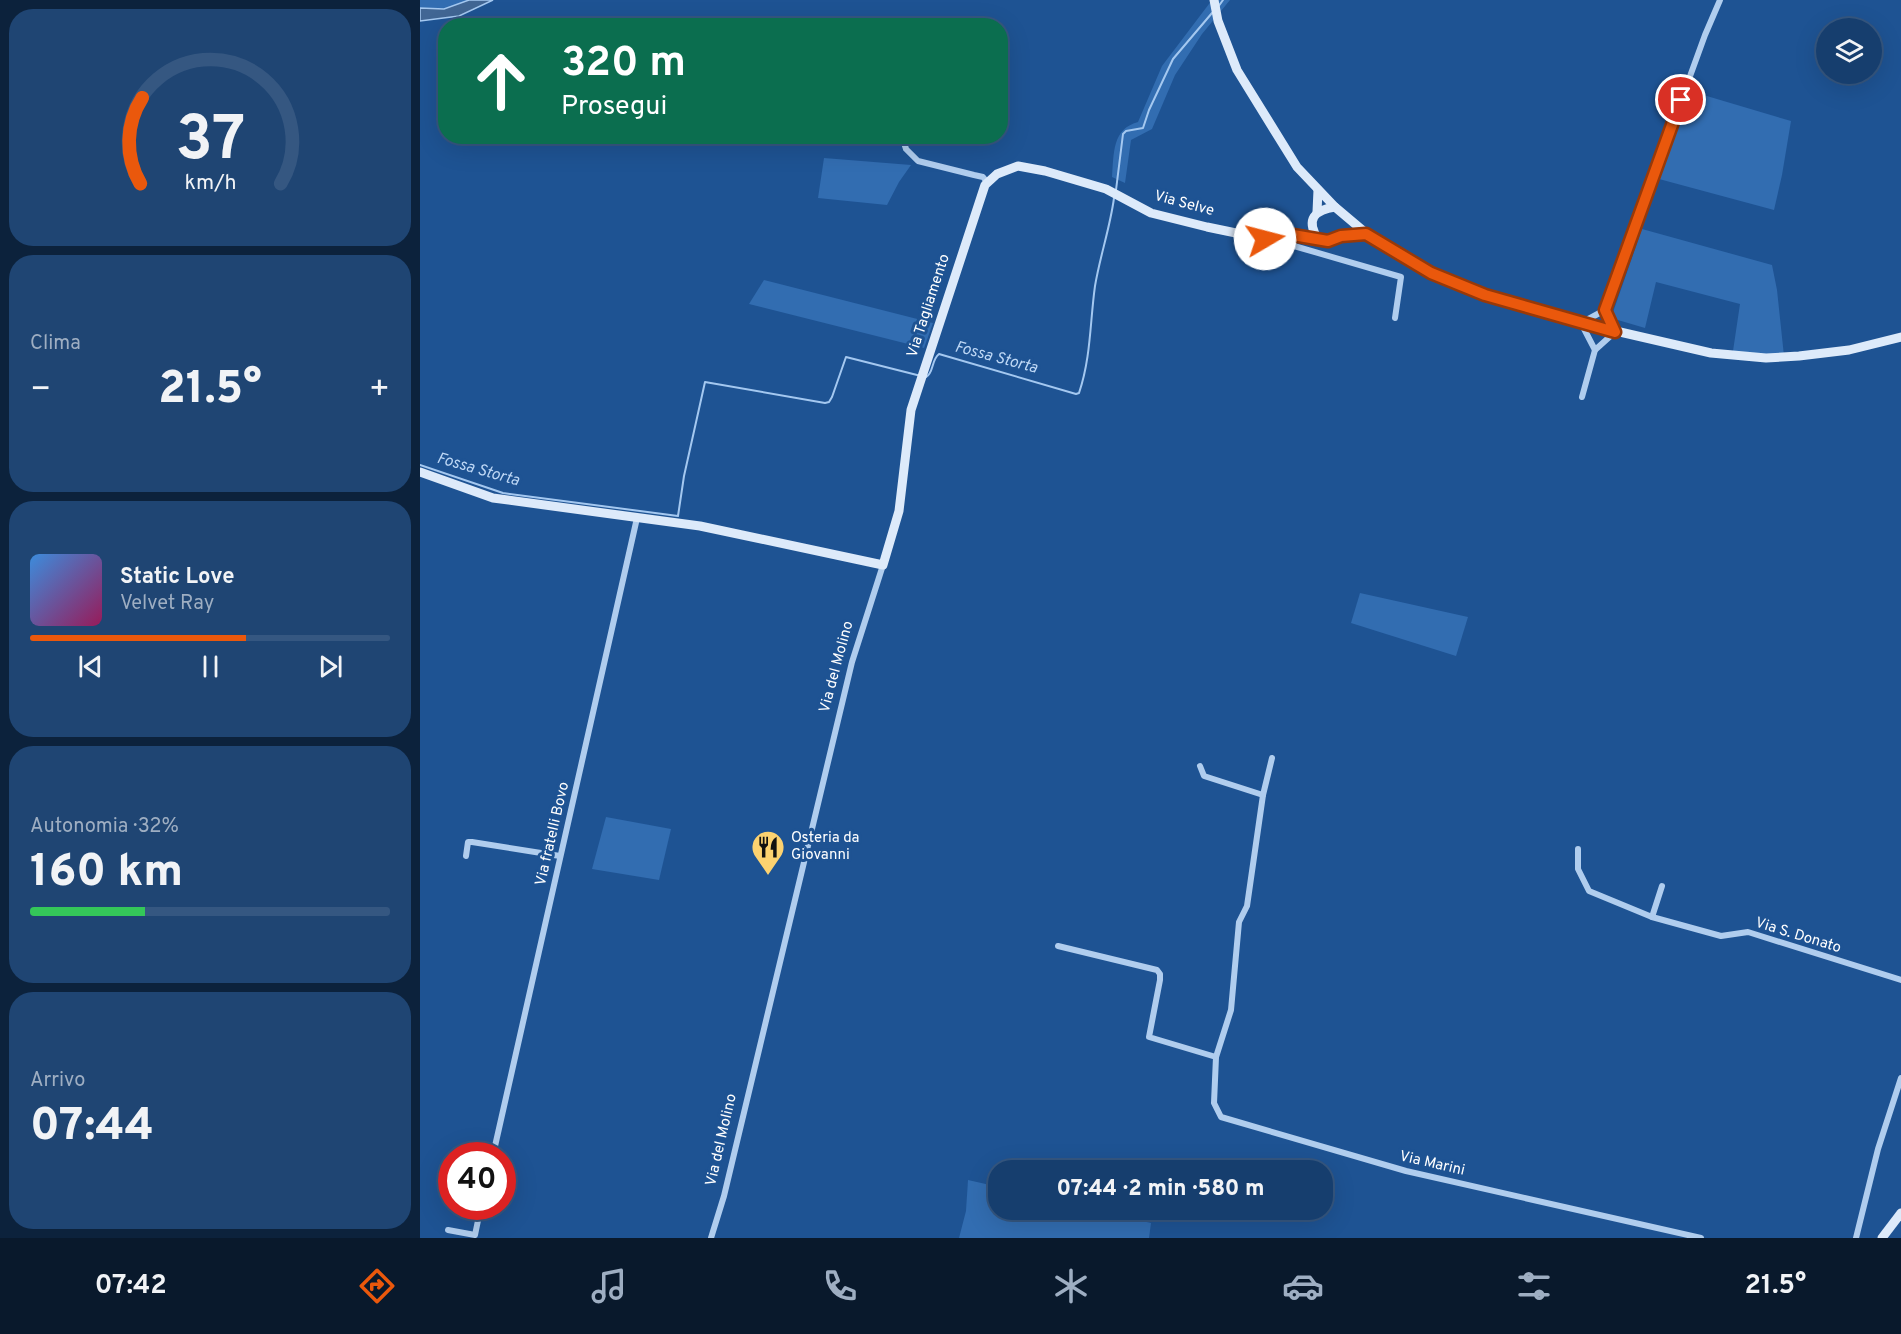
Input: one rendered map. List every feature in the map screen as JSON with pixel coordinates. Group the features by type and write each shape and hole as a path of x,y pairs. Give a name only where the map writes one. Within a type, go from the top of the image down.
{"street":[{"path":"1214,0 1218,21 1237,70 1297,167 1335,207 1366,234 1431,273 1485,295 1581,324 1711,353 1766,358 1799,356 1839,352 1901,338"},
{"path":"1581,324 1605,310 1701,46 1720,0"},
{"path":"904,144 906,149 918,160 983,177 987,182"},
{"name":"Via Selve","path":"987,182 997,174 1018,166 1045,171 1106,189 1151,213 1265,239 1293,235 1328,241 1341,236 1366,234"},
{"name":"Via Tagliamento","path":"883,565 899,511 909,422 922,375 987,182"},
{"name":"Via Selve","path":"1293,235 1312,222 1317,212 1318,190"},
{"path":"1317,212 1335,207"},
{"path":"1341,236 1345,216"},
{"path":"1312,222 1318,239"},
{"path":"1293,235 1294,246 1401,277 1395,318"},
{"path":"1605,310 1615,332"},
{"path":"1581,324 1595,350"},
{"path":"1582,397 1595,350 1615,332"},
{"path":"420,472 493,498 700,526 883,565"},
{"name":"Via fratelli Bovo","path":"496,1142 637,518"},
{"name":"Via del Molino","path":"711,1238 727,1184 852,662 883,565"},
{"name":"Via Marini","path":"1272,758 1263,795 1247,906 1239,922 1231,1010 1216,1057 1215,1103 1221,1117 1406,1172 1701,1238"},
{"path":"1200,766 1204,776 1263,795"},
{"path":"466,856 468,842 472,842 560,856"},
{"name":"Via S. Donato","path":"1578,849 1578,869 1589,891 1652,917 1721,936 1748,932 1901,980"},
{"path":"1652,917 1662,886"},
{"path":"1058,946 1156,970 1160,974 1160,980 1149,1037 1216,1057"},
{"path":"1856,1238 1878,1149 1901,1078"},
{"path":"1882,1238 1901,1213"},
{"path":"448,1230 474,1235 478,1220"}],"shaded area":[{"path":"420,0 469,0 444,9 420,8"},
{"path":"469,0 493,0 459,16 420,21 420,8 444,9"},
{"path":"1212,0 1230,0 1202,34 1175,75 1152,129 1131,140 1125,183 1112,177 1114,151 1119,136 1123,130 1138,122 1162,66"},
{"path":"1690,91 1791,121 1774,210 1659,179"},
{"path":"824,158 911,165 887,205 818,198"},
{"path":"1642,229 1772,265 1784,356 1733,351 1740,304 1656,282 1645,328 1611,318"},
{"path":"764,280 933,323 924,348 749,304"},
{"path":"1360,593 1468,617 1456,656 1351,623"},
{"path":"606,817 671,829 659,880 592,869"},
{"path":"968,1180 988,1185 988,1220 1138,1220 1151,1223 1149,1238 959,1238 966,1211"}],"waterway":[{"name":"Fossa Storta","path":"1218,7 1223,0"},
{"name":"Fossa Storta","path":"1116,190 1123,134 1126,131 1143,128 1173,59 1212,13"},
{"name":"Fossa Storta","path":"926,377 939,354 1079,393 1088,353 1095,286 1114,198"},
{"name":"Fossa Storta","path":"420,465 503,493 678,516 684,476 705,382 825,403 829,402 832,397 846,357 921,376"}],"place":[{"name":"Osteria da Giovanni","path":"768,876"}],"route":[{"path":"1265,239 1293,235 1328,241 1341,236 1366,234 1431,273 1485,295 1615,332 1605,310 1681,100"}]}
